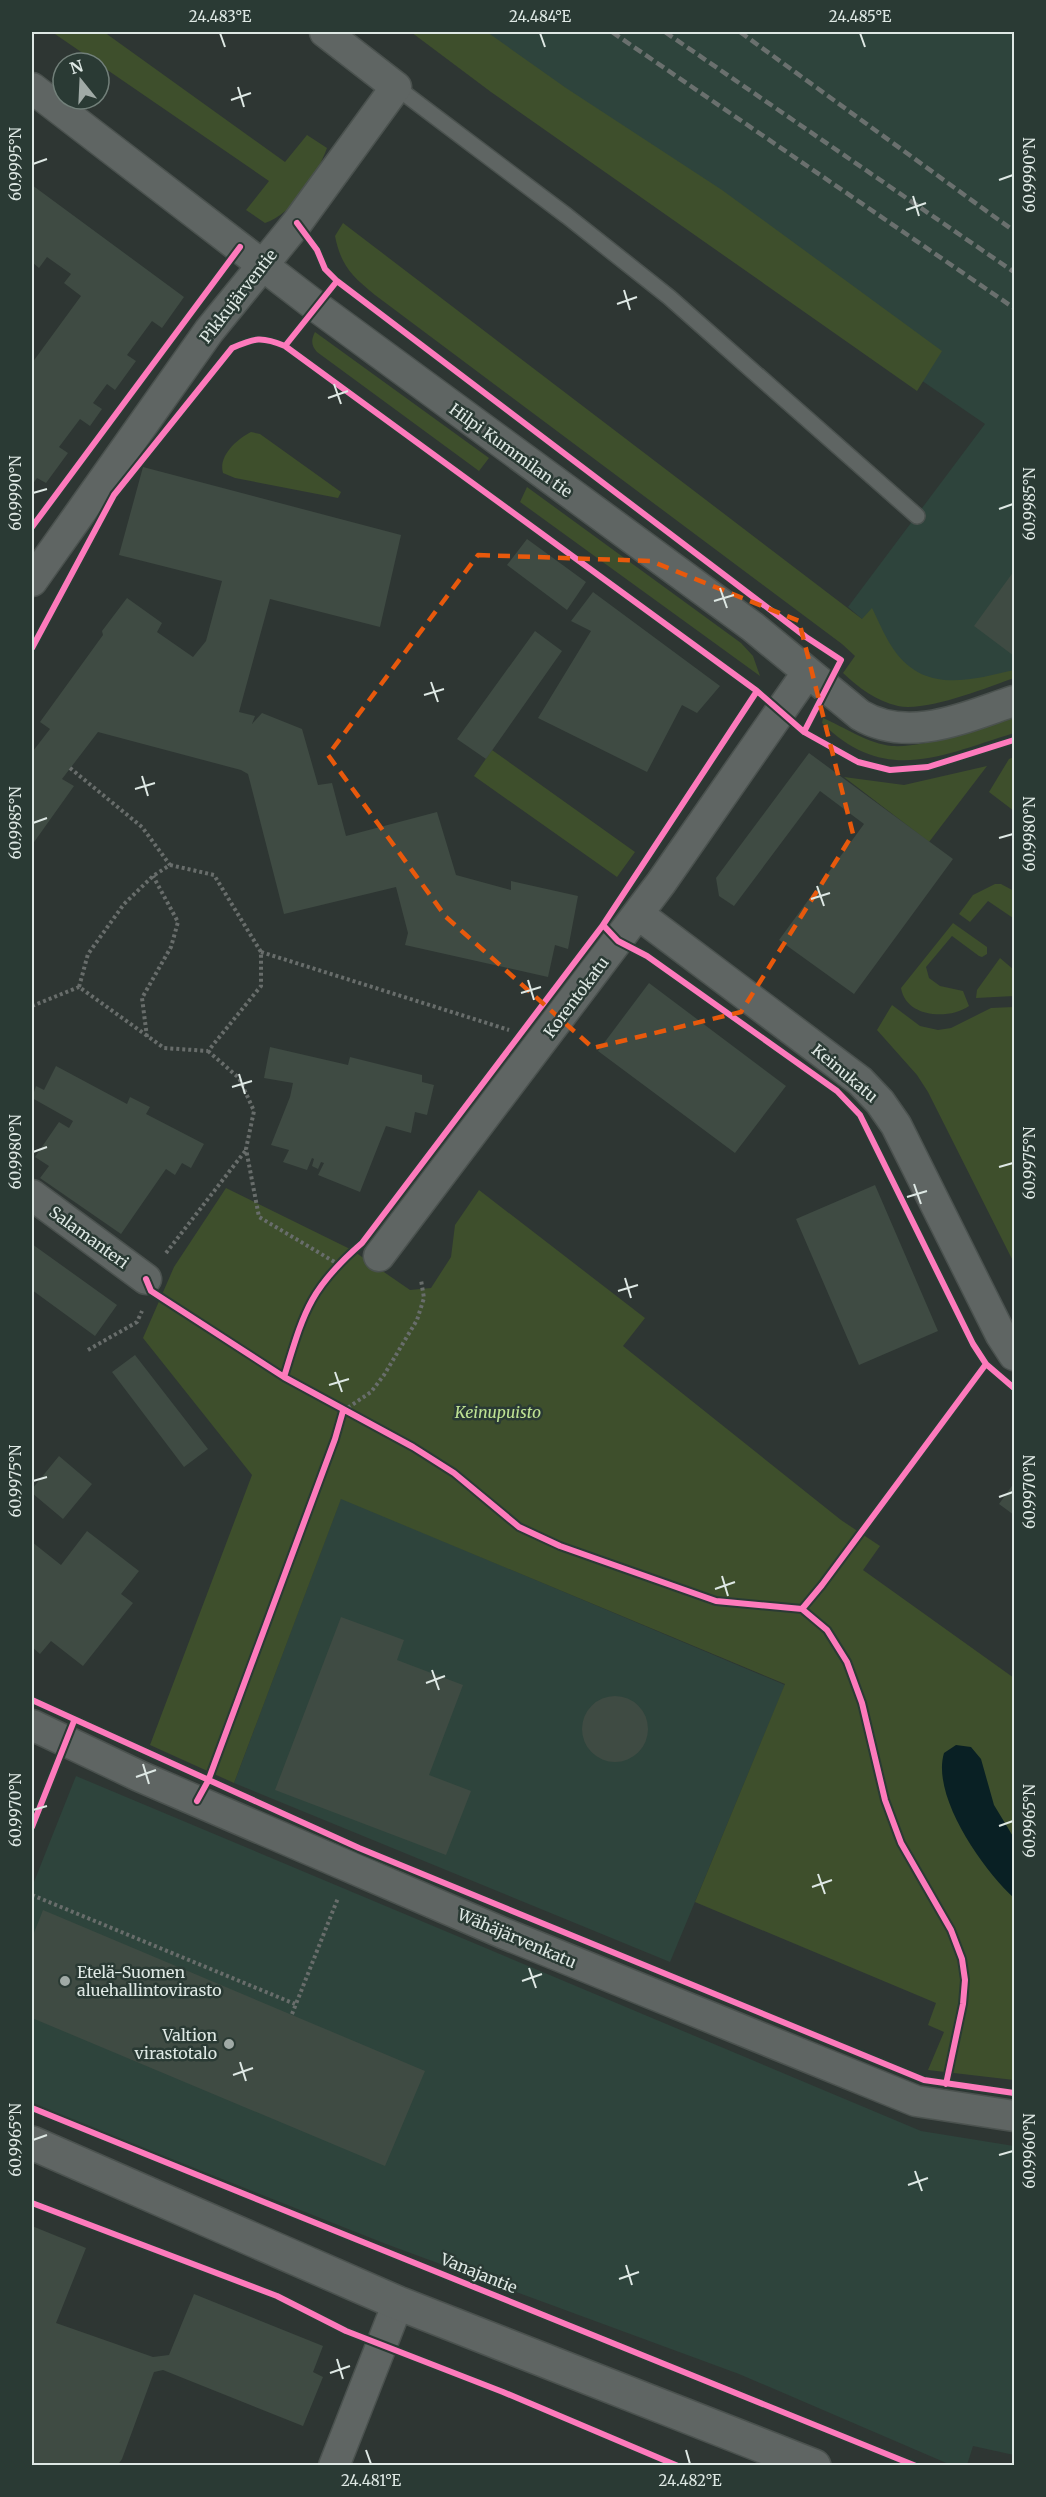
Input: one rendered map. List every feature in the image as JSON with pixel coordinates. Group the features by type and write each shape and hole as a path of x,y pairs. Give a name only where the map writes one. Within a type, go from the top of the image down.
{"street":[{"path":"325,32 396,87"},
{"name":"Pikkujärventie","path":"32,581 209,331 297,223 396,87"},
{"name":"Hilpi Kummilan tie","path":"32,88 317,307 753,627 860,715 870,721 894,728 934,726 1014,701"},
{"name":"Korentokatu","path":"379,1256 638,914 807,673"},
{"name":"Keinukatu","path":"638,914 860,1081 880,1102 896,1125 1001,1335 1014,1355"},
{"name":"Salamanteri","path":"32,1195 148,1285"},
{"name":"Wähäjärvenkatu","path":"32,1725 139,1776 502,1933 916,2101 1014,2116"},
{"path":"32,2144 398,2303 814,2466"},
{"path":"334,2466 398,2303"}],"lane":[{"path":"396,87 567,216 669,297 917,516"}],"path":[{"path":"70,768 142,827 170,865 214,875 261,952 261,986 208,1051"},
{"path":"79,987 88,954 124,904 153,876 170,865"},
{"path":"148,1038 142,998 171,947 178,922 153,876"},
{"path":"261,952 544,1039"},
{"path":"32,1006 79,987"},
{"path":"79,987 164,1048 208,1051 239,1078 254,1111 246,1149 259,1217 338,1264"},
{"path":"88,1350 137,1322 148,1285 246,1149"},
{"path":"330,1274 346,1257"},
{"path":"340,1420 343,1411 371,1392 384,1375 417,1320 424,1298 421,1280"},
{"path":"333,1405 351,1415"},
{"path":"292,2014 351,1867"},
{"path":"32,1895 295,2004"}],"highlighted area":[{"path":"478,555 651,561 799,621 853,834 741,1012 593,1048 446,917 328,755"}],"shaded area":[{"path":"414,32 1014,32 1014,675 899,689 862,619 848,607 985,424"},
{"path":"341,1498 785,1685 670,1962 234,1783"},
{"path":"76,1776 921,2131 1014,2146 1014,2455 973,2446 967,2465 951,2465 739,2374 386,2244 32,2104 32,1887"}],"green space":[{"path":"52,32 104,32 285,162 307,135 327,148 323,159 303,192 294,202 285,211 265,223 246,210 269,181 111,73 111,51 80,51"},
{"path":"411,32 487,32 566,88 722,190 942,351 917,391 491,92"},
{"path":"343,223 862,619 872,608 894,650 906,664 934,678 965,680 1014,670 1014,678 956,698 924,706 898,706 868,693 843,673 855,656 842,644 360,282 344,263 337,246 335,236"},
{"path":"315,332 489,458 479,471 317,352 312,342"},
{"path":"251,432 260,434 341,492 338,498 235,478 223,473 223,460 226,454 240,439"},
{"path":"527,487 741,643 753,656 760,676 520,502"},
{"path":"1014,716 1014,733 962,750 914,760 891,759 868,754 845,742 822,723 823,718 883,745 906,746 954,736"},
{"path":"492,750 635,852 617,877 474,776"},
{"path":"1014,757 1014,811 989,792 1009,759"},
{"path":"987,766 929,842 844,777 904,785"},
{"path":"995,884 1001,884 1014,891 1013,918 988,901 970,922 959,914 973,895"},
{"path":"953,923 987,947 987,954 979,956 952,936 926,967 929,978 940,986 963,991 969,1006 951,1013 929,1014 919,1011 905,998 901,988"},
{"path":"1000,958 1014,970 1014,996 976,998 977,990"},
{"path":"892,1005 920,1026 938,1030 951,1028 991,1008 1014,1007 1014,1263 928,1092 917,1075 877,1030"},
{"name":"Keinupuisto","path":"226,1188 352,1250 410,1290 431,1288 451,1257 455,1225 479,1190 645,1318 623,1346 841,1520 880,1546 863,1570 1014,1678 1014,2080 928,2070 944,2032 928,2025 936,2003 695,1902 785,1684 341,1499 234,1783 150,1745 252,1475 143,1338 174,1267"}],"water":[{"path":"956,1745 971,1747 981,1759 994,1805 1014,1838 1014,1898 988,1870 962,1831 952,1810 945,1790 942,1770 944,1753"}],"building":[{"path":"32,185 184,297 162,328 152,321 127,355 136,361 115,390 107,384 93,403 102,409 90,426 80,419 59,447 68,453 46,483 37,478 32,485 32,363 81,296 64,283 71,274 47,257 39,268 32,262"},
{"path":"143,467 401,535 380,627 270,599 239,712 255,716 252,724 262,713 302,729 318,785 332,783 346,836 437,812 456,875 511,890 511,881 578,896 568,949 555,945 548,977 405,945 408,933 396,887 284,914 248,774 241,770 98,732 62,779 74,786 32,845 32,749 33,751 50,729 40,722 127,598 162,623 157,632 193,657 206,641 222,581 119,555"},
{"path":"527,539 586,582 567,610 507,565"},
{"path":"1014,571 1014,656 974,626"},
{"path":"593,592 720,686 697,713 682,705 647,772 538,718 591,631 571,621"},
{"path":"535,631 562,651 486,759 457,739"},
{"path":"809,753 953,859 854,994 779,940 864,824 820,791 734,906 719,896 716,878"},
{"path":"649,983 786,1086 735,1153 598,1051"},
{"path":"270,1047 348,1065 350,1057 422,1075 422,1082 434,1085 427,1115 415,1112 411,1133 386,1126 360,1192 318,1175 324,1163 321,1162 318,1169 312,1166 314,1159 312,1158 307,1170 283,1162 289,1150 271,1145 290,1097 293,1083 264,1078"},
{"path":"56,1066 127,1104 130,1097 150,1107 146,1114 204,1144 191,1168 182,1163 175,1175 166,1169 121,1234 40,1178 49,1166 35,1157 59,1122 69,1128 73,1121 32,1098 36,1086 44,1090"},
{"path":"875,1185 938,1331 859,1365 796,1219"},
{"path":"32,1244 117,1305 95,1336 32,1290"},
{"path":"135,1355 208,1449 184,1467 112,1372"},
{"path":"59,1456 92,1484 63,1519 32,1493 32,1489"},
{"path":"1014,1483 1014,1515 999,1504"},
{"path":"87,1531 139,1571 121,1594 133,1603 83,1666 51,1641 40,1654 32,1647 32,1542 61,1565"},
{"path":"341,1617 404,1640 397,1660 463,1685 429,1775 471,1791 446,1855 275,1790"},
{"path":"608,1696 622,1696 634,1701 643,1710 648,1729 646,1742 639,1753 622,1762 608,1762 596,1757 587,1748 582,1736 582,1722 587,1710 596,1701"},
{"name":"Valtion virastotalo","path":"43,1910 425,2071 385,2166 32,2018 32,1938"},
{"path":"32,2226 86,2248 56,2323 153,2357 169,2355 194,2294 323,2346 313,2372 323,2377 303,2426 163,2370 154,2372 122,2459 117,2466 32,2466 34,2425 32,2424"}],"railway":[{"path":"612,32 1014,308"},
{"path":"665,32 1014,272"},
{"path":"740,32 1014,231"}],"cycle path":[{"path":"297,223 317,250 325,269 337,281 806,637 841,660 804,732"},
{"path":"32,527 240,247"},
{"path":"285,346 337,281"},
{"path":"32,648 114,495 232,348 253,340 264,340 285,346 757,691 804,732 858,762 890,770 928,767 1014,740"},
{"path":"757,691 603,925 618,941 647,956 837,1091 860,1115 973,1344 986,1364 1014,1388"},
{"path":"284,1377 303,1318 319,1288 344,1259 362,1243 603,925"},
{"path":"146,1279 151,1291 284,1377 413,1447 454,1473 519,1527 560,1546 716,1601 802,1609 827,1630 847,1662 862,1703 885,1800 901,1843 951,1930 962,1959 965,1980 963,2004 946,2084"},
{"path":"802,1609 986,1364"},
{"path":"197,1801 208,1781 335,1439 343,1411"},
{"path":"32,1700 359,1848 924,2080 1014,2093"},
{"path":"32,1827 74,1721"},
{"name":"Vanajantie","path":"32,2108 916,2466"},
{"path":"32,2203 277,2296 346,2331 503,2392 678,2466"}],"place":[{"name":"Etelä-Suomen aluehallintovirasto","path":"65,1981"},
{"name":"Valtion virastotalo","path":"229,2044"}]}
